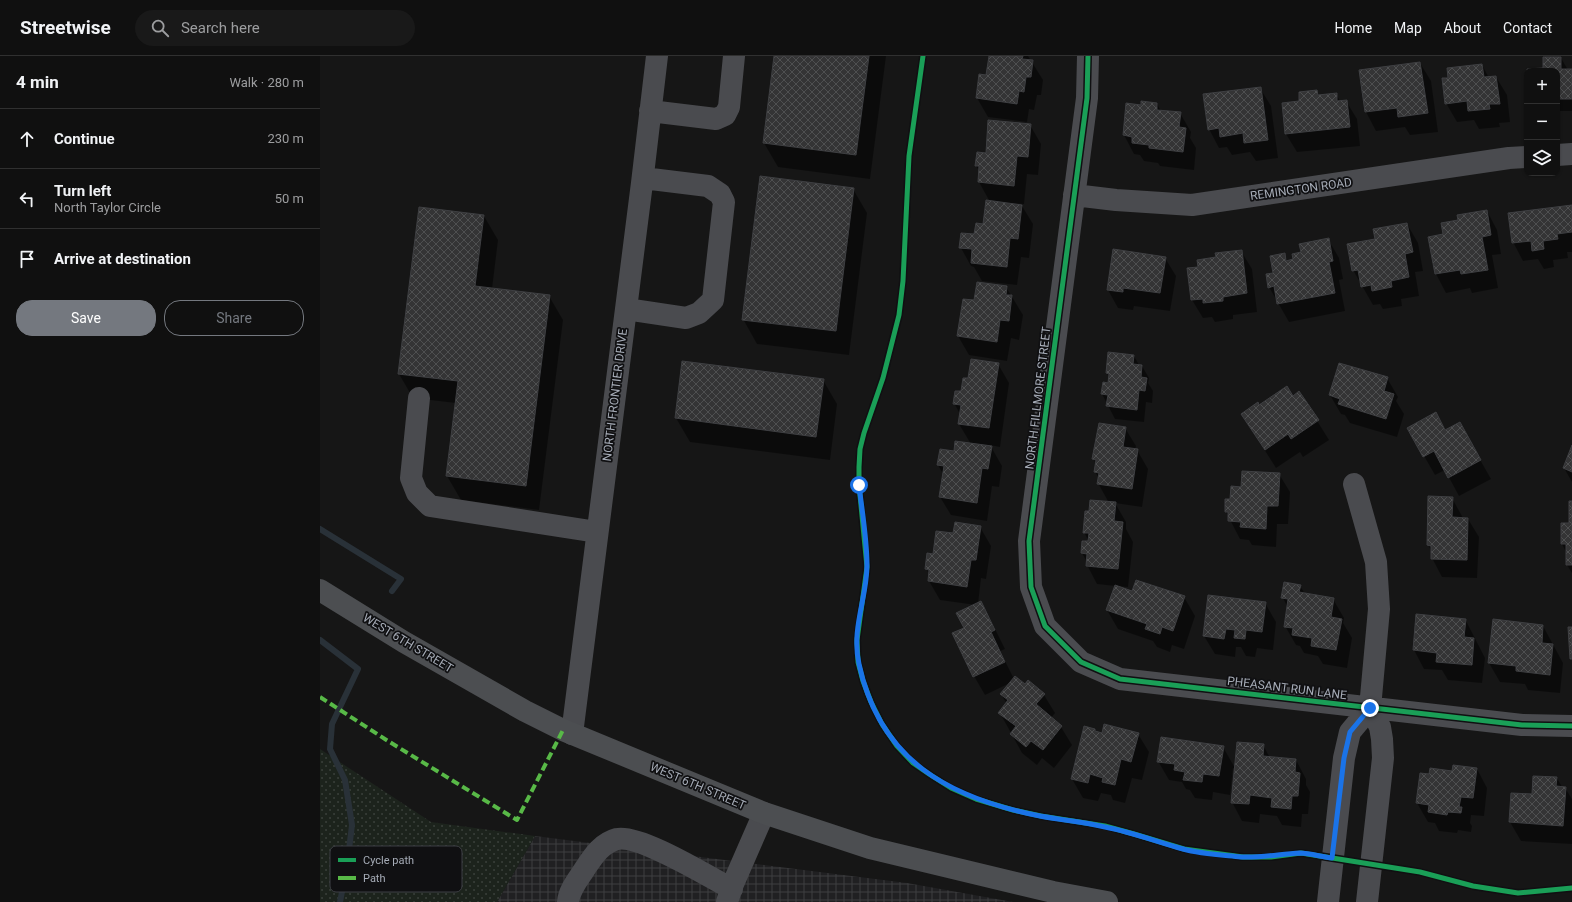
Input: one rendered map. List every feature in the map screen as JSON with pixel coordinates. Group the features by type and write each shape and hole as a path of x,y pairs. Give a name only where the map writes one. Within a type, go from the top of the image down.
{"main road":[{"name":"WEST 6TH STREET","path":"320,590 404,642 526,711 572,734 764,813 870,848 1052,897 1107,902"}],"street":[{"name":"NORTH FRONTIER DRIVE","path":"572,734 643,178 657,56"},
{"path":"650,111 716,119 725,115 729,107 734,56"},
{"name":"NORTH FILLMORE STREET","path":"1088,56 1087,98 1029,541 1031,587 1045,626 1081,662 1120,679 1142,682"},
{"path":"1560,155 1572,154"},
{"name":"REMINGTON ROAD","path":"1074,195 1116,200 1192,205 1509,158 1524,157"},
{"path":"626,309 686,318 699,313 713,300 724,202 720,194 708,186 643,178"},
{"path":"419,398 411,478 416,492 430,506 598,532"},
{"path":"1354,484 1376,562 1379,601 1370,708 1380,727 1383,758 1367,902"},
{"name":"PHEASANT RUN LANE","path":"1142,682 1522,725 1572,726"},
{"path":"1328,902 1344,758 1350,732 1370,708"},
{"path":"568,902 574,886 597,850 616,840 624,838 650,846 729,895 764,813"}],"shaded area":[{"path":"320,749 431,822 535,836 497,902 320,902"},
{"path":"535,836 907,883 1013,902 497,902"}],"building":[{"path":"774,56 869,56 856,155 763,143"},
{"path":"989,56 1023,56 1022,59 1033,60 1031,77 1026,77 1024,92 1019,91 1017,104 976,98 979,74 986,75"},
{"path":"1543,57 1561,57 1561,69 1572,69 1572,99 1560,99 1560,68 1543,68"},
{"path":"1420,62 1428,113 1398,117 1397,108 1365,112 1359,70"},
{"path":"1482,64 1484,77 1496,76 1500,104 1489,104 1490,109 1468,111 1467,101 1445,104 1442,78 1448,78 1447,68"},
{"path":"1261,87 1268,140 1244,143 1243,133 1220,137 1219,128 1208,130 1203,94"},
{"path":"1317,90 1318,95 1337,93 1337,101 1347,100 1350,127 1285,134 1282,103 1299,101 1299,92"},
{"path":"1141,101 1157,103 1157,110 1181,112 1179,127 1186,128 1183,152 1149,148 1149,145 1132,143 1132,137 1123,135 1126,103 1141,105"},
{"path":"988,120 1031,124 1028,157 1017,156 1014,186 978,182 979,166 975,166 977,152 986,153"},
{"path":"760,176 854,188 836,331 742,320"},
{"path":"986,200 1022,205 1018,239 1010,238 1007,267 971,263 972,249 959,248 961,233 974,234 976,223 983,224"},
{"path":"1572,205 1572,232 1557,234 1558,239 1543,241 1544,249 1532,251 1531,241 1512,243 1508,213"},
{"path":"419,207 484,215 475,286 550,295 526,486 446,476 458,381 398,374"},
{"path":"1487,210 1491,235 1482,237 1488,270 1461,274 1460,270 1435,274 1428,237 1443,234 1441,223 1458,220 1457,215"},
{"path":"1407,223 1413,252 1405,254 1409,277 1391,281 1392,287 1372,291 1371,285 1361,287 1358,270 1352,271 1347,244 1375,239 1373,229"},
{"path":"1329,238 1333,261 1329,262 1335,293 1277,304 1274,286 1268,288 1266,274 1273,273 1270,256 1285,253 1286,261 1293,259 1292,254 1301,252 1299,244"},
{"path":"1113,249 1166,257 1160,293 1123,288 1123,292 1107,290"},
{"path":"1242,250 1247,293 1223,297 1223,301 1203,303 1203,299 1191,300 1187,268 1198,267 1197,260 1216,257 1215,253"},
{"path":"977,282 1007,286 1006,295 1012,295 1009,321 1000,320 997,342 957,336 963,299 974,300"},
{"path":"1108,352 1134,355 1133,364 1142,365 1141,377 1147,378 1145,391 1139,390 1137,410 1106,406 1108,395 1101,394 1103,382 1108,383 1109,374 1106,373"},
{"path":"971,359 999,363 989,428 958,424 961,405 953,404 955,391 961,391 963,378 968,378"},
{"path":"682,361 824,379 816,437 675,418"},
{"path":"1339,363 1388,377 1384,391 1394,394 1386,419 1338,404 1340,399 1329,395"},
{"path":"1287,386 1293,396 1299,391 1319,420 1291,439 1288,434 1265,450 1241,414 1258,402 1259,405"},
{"path":"1436,412 1445,430 1460,422 1481,460 1448,478 1434,451 1423,457 1407,428"},
{"path":"1099,423 1126,427 1123,447 1138,449 1132,489 1097,484 1099,473 1094,472 1096,460 1092,459"},
{"path":"955,441 992,446 988,469 982,468 977,503 939,497 944,466 937,465 940,449 954,451"},
{"path":"1572,445 1572,472 1563,468"},
{"path":"1242,471 1280,473 1278,506 1267,506 1266,529 1240,527 1241,522 1228,521 1228,512 1225,512 1225,499 1230,499 1231,486 1241,487"},
{"path":"1428,496 1453,497 1452,517 1468,518 1467,560 1431,559 1431,546 1427,545"},
{"path":"1090,500 1116,502 1114,521 1123,522 1118,569 1086,566 1087,554 1081,553 1082,541 1088,541 1089,533 1083,533 1085,511 1089,511"},
{"path":"1569,501 1572,501 1572,565 1566,565 1566,544 1561,544 1561,523 1569,523"},
{"path":"955,522 981,526 976,560 971,560 967,587 928,581 929,570 925,569 927,553 933,554 936,531 953,533"},
{"path":"1136,580 1185,596 1173,631 1162,627 1160,634 1145,629 1147,624 1106,610 1115,585 1132,591"},
{"path":"1284,582 1301,585 1299,592 1334,598 1331,617 1342,619 1336,650 1311,646 1312,638 1292,635 1293,628 1284,627 1288,599 1281,598"},
{"path":"1208,595 1266,602 1262,632 1246,630 1245,639 1234,638 1235,630 1226,629 1224,639 1203,636"},
{"path":"981,601 995,630 991,632 1005,662 973,677 952,633 964,628 956,613"},
{"path":"1416,614 1466,619 1464,637 1474,638 1472,665 1436,662 1437,653 1413,650"},
{"path":"1493,619 1543,625 1542,643 1553,644 1550,675 1516,671 1516,666 1488,663"},
{"path":"1568,627 1572,627 1572,659 1570,659"},
{"path":"1015,676 1025,684 1028,680 1045,694 1036,704 1062,726 1043,750 1031,741 1026,747 1010,734 1016,726 998,713 1008,700 1000,694"},
{"path":"1104,724 1139,733 1131,762 1121,759 1115,785 1102,782 1103,778 1090,774 1088,783 1071,779 1084,726 1102,733"},
{"path":"1161,737 1224,746 1219,776 1203,774 1202,782 1183,780 1185,772 1174,770 1175,764 1157,762"},
{"path":"1237,742 1264,744 1263,756 1296,759 1295,772 1300,773 1298,796 1292,796 1291,809 1271,807 1272,798 1250,795 1249,804 1231,803"},
{"path":"1453,765 1477,768 1473,798 1461,797 1459,807 1462,807 1461,813 1448,812 1447,815 1428,812 1429,805 1416,803 1420,773 1429,774 1430,768 1452,771"},
{"path":"1533,776 1557,777 1556,786 1566,787 1563,826 1509,822 1511,793 1532,794"}],"waterway":[{"path":"320,529 401,579 392,591"},
{"path":"320,640 358,669 332,724 330,749 345,780 352,825 349,846"},
{"path":"340,902 342,892"}],"marked path":[{"path":"320,697 388,741 517,820 563,730"}],"cycle path":[{"path":"923,56 909,156 903,281 899,315 883,378 864,433 860,449 859,467 859,485 867,567 857,640 858,662 871,702 882,724 897,746 913,763 929,774 951,788 976,799 1013,810 1041,816 1105,826 1184,849 1243,857 1271,857 1301,853 1420,872 1473,886 1518,893 1572,888"},
{"path":"1088,56 1087,98 1029,541 1031,587 1045,626 1081,662 1120,679 1522,725 1572,726"}],"route":[{"path":"859,485 866,544 867,567 859,616 857,640 858,662 863,681 882,724 897,746 913,762 929,774 951,788 976,799 1013,810 1041,816 1105,826 1184,850 1243,857 1271,857 1301,853 1332,858 1344,758 1350,732 1370,708"}]}
